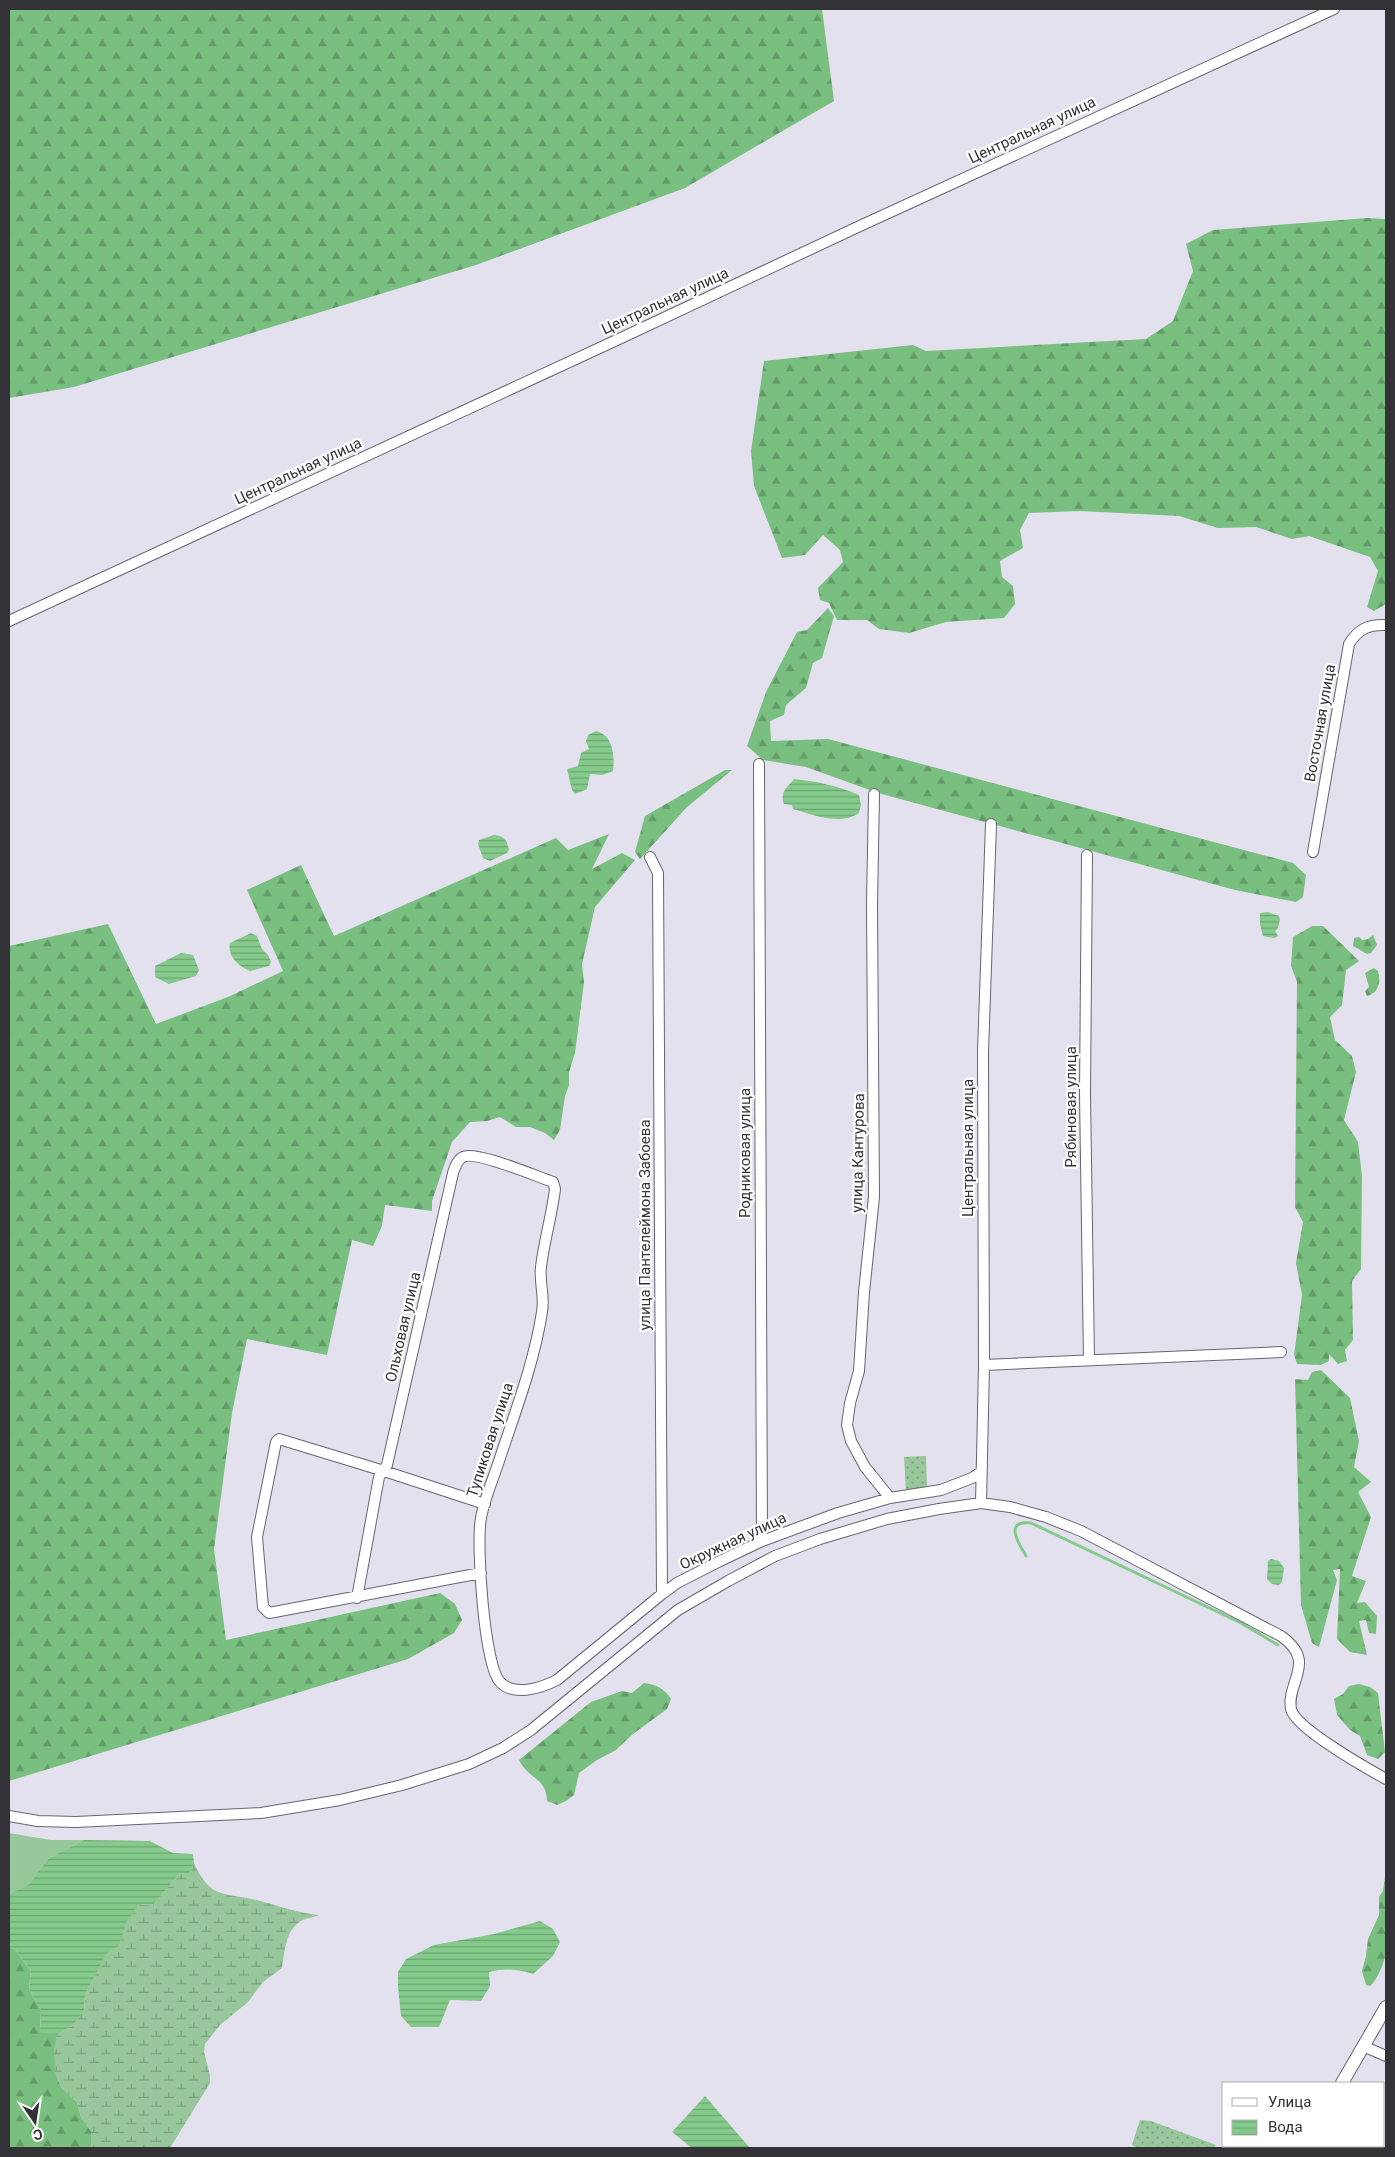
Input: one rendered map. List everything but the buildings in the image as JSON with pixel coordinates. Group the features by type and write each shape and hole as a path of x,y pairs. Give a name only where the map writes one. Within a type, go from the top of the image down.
{"main road":[{"path":"1343,2082 1386,2007"}],"street":[{"name":"Центральная улица","path":"9,621 601,348 870,221 1334,9"},
{"name":"Восточная улица","path":"1313,852 1349,644 1357,632 1362,629 1374,625 1386,625"},
{"name":"Родниковая улица","path":"758,764 762,1541"},
{"name":"улица Кантурова","path":"874,794 872,915 874,1197 864,1292 859,1371 850,1404 847,1425 851,1441 866,1467 890,1498"},
{"name":"Центральная улица","path":"981,1503 984,1365 983,1052 992,824"},
{"name":"Рябиновая улица","path":"1088,855 1085,1094 1088,1360"},
{"name":"улица Пантелеймона Забоева","path":"650,857 658,873 662,1594"},
{"name":"Ольховая улица","path":"357,1598 379,1477 388,1465 456,1163 463,1156 470,1155 500,1163 553,1182"},
{"name":"Тупиковая улица","path":"524,1690 508,1687 501,1683 495,1675 486,1633 478,1541 484,1504 526,1381 543,1311 540,1269 554,1200 553,1182"},
{"path":"984,1365 1281,1352"},
{"path":"481,1573 357,1598 269,1613 265,1611 257,1544 276,1442 279,1439 484,1504"},
{"name":"Окружная улица","path":"524,1690 540,1687 556,1680 677,1583 762,1541 838,1513 890,1498 941,1490 972,1478 981,1472"},
{"path":"9,1816 38,1821 76,1822 261,1813 340,1800 402,1785 470,1764 503,1748 531,1730 678,1610 775,1556 887,1519 929,1510 981,1503 1010,1507 1046,1517 1081,1531 1281,1636 1294,1648 1299,1667 1291,1703 1291,1710 1297,1720 1319,1737 1386,1779"},
{"path":"1363,2046 1386,2056"}],"green space":[{"path":"9,9 822,9 834,101 685,188 476,265 74,387 9,398"},
{"path":"1367,218 1386,219 1386,604 1374,611 1367,607 1378,571 1370,557 1309,536 1292,539 1256,527 1218,528 1179,516 1080,511 1029,513 1020,530 1023,548 1000,561 1002,577 1013,586 1015,604 1004,618 946,622 909,633 879,629 867,620 837,620 829,603 820,600 818,588 843,562 840,550 823,535 805,555 782,558 754,486 751,451 764,361 913,345 926,351 1146,339 1173,321 1193,271 1186,244 1213,230"},
{"path":"828,608 834,616 822,658 813,663 806,688 786,705 784,715 770,721 771,741 828,739 1293,863 1306,875 1303,897 1296,902 1235,890 878,793 806,767 763,760 747,746 766,692 797,632 807,630"},
{"path":"725,770 732,770 687,807 640,859 635,852 645,816"},
{"path":"609,834 592,869 622,853 635,860 595,907 582,964 584,982 575,1053 569,1072 569,1085 565,1096 560,1130 554,1140 545,1133 530,1127 516,1127 500,1117 487,1121 470,1122 452,1142 432,1201 432,1211 385,1205 382,1226 373,1246 352,1240 327,1355 247,1339 232,1413 214,1549 226,1640 440,1593 455,1604 462,1620 454,1633 408,1659 9,1781 9,946 108,924 156,1024 228,997 283,971 247,890 301,865 334,936 556,838 568,850"},
{"path":"1312,926 1323,926 1359,961 1346,970 1342,1005 1330,1017 1335,1040 1352,1056 1356,1072 1344,1120 1358,1142 1362,1176 1361,1269 1352,1281 1353,1340 1345,1350 1347,1361 1338,1364 1329,1354 1329,1361 1321,1365 1297,1364 1294,1355 1302,1295 1296,1263 1303,1222 1295,1207 1297,982 1291,966 1293,937"},
{"path":"1373,935 1377,945 1371,953 1367,954 1353,946 1354,938 1359,937 1362,940 1368,939"},
{"path":"1374,968 1378,971 1377,990 1367,996 1365,991 1369,987 1365,973"},
{"path":"1321,1370 1350,1398 1359,1441 1354,1467 1371,1482 1358,1492 1371,1517 1352,1576 1366,1581 1357,1603 1365,1602 1377,1616 1376,1634 1369,1633 1366,1620 1359,1621 1367,1655 1350,1652 1337,1639 1340,1569 1333,1570 1337,1580 1319,1647 1312,1643 1301,1605 1295,1379 1308,1380 1312,1372"},
{"path":"926,1456 927,1489 906,1492 904,1457"},
{"path":"644,1683 656,1686 666,1692 671,1699 667,1709 633,1734 616,1750 597,1760 579,1773 574,1795 557,1805 547,1801 546,1793 541,1783 527,1771 519,1760 591,1702 622,1691 632,1693"},
{"path":"1359,1684 1370,1687 1378,1693 1385,1752 1378,1759 1367,1755 1360,1736 1350,1730 1337,1715 1334,1699 1343,1694 1349,1686"},
{"path":"9,1833 51,1840 84,1840 49,1858 29,1884 9,1894"},
{"path":"194,1863 205,1881 218,1892 319,1915 303,1920 296,1925 287,1942 282,1968 263,1982 248,2002 220,2025 205,2044 204,2052 210,2075 210,2083 170,2148 91,2148 91,2131 81,2117 77,2102 61,2087 57,2079 54,2049 57,2035 74,2024 84,2010 85,1994 107,1952 119,1946 127,1920 139,1905 154,1904 180,1873 188,1875"},
{"path":"1385,1877 1387,1890 1386,1952 1380,1970 1370,1986 1366,1985 1362,1971 1368,1939 1379,1915 1379,1897 1383,1891"},
{"path":"9,1946 16,1951 31,1971 29,1989 41,2010 40,2031 57,2035 55,2064 61,2087 77,2102 81,2117 91,2131 91,2148 9,2148"},
{"path":"1140,2120 1151,2121 1216,2145 1214,2148 1138,2148 1132,2145"}],"water":[{"path":"596,731 606,737 612,747 613,771 602,775 590,774 587,789 575,794 572,790 567,769 578,766 581,753 589,749 586,741 588,735"},
{"path":"794,779 827,784 859,795 861,805 859,813 844,819 835,819 793,809 792,805 784,804 783,793"},
{"path":"494,835 504,839 509,850 507,853 490,861 483,858 478,844 479,840"},
{"path":"1268,912 1279,916 1280,919 1278,928 1275,931 1278,936 1274,938 1263,936 1260,924 1260,913"},
{"path":"251,933 257,936 262,949 268,955 271,962 269,966 250,971 242,967 232,957 230,943"},
{"path":"181,953 193,955 199,970 196,976 169,984 155,977 155,966"},
{"path":"1271,1559 1279,1561 1284,1568 1282,1582 1279,1585 1272,1584 1267,1579 1268,1561"},
{"path":"84,1840 150,1841 173,1853 193,1854 194,1863 188,1875 180,1873 154,1904 139,1905 127,1921 119,1946 107,1953 85,1994 84,2010 74,2024 57,2035 40,2032 41,2010 29,1989 31,1971 16,1951 9,1946 9,1894 29,1884 49,1858"},
{"path":"540,1921 553,1929 560,1942 553,1956 533,1974 511,1970 489,1972 490,1986 481,2001 450,2000 439,2027 411,2027 401,2016 398,1972 406,1959 434,1945 494,1934"},
{"path":"705,2096 750,2148 692,2148 672,2132"}],"waterway":[{"path":"1026,1556 1017,1539 1015,1529 1017,1525 1022,1523 1031,1523 1241,1623 1278,1645"}]}
